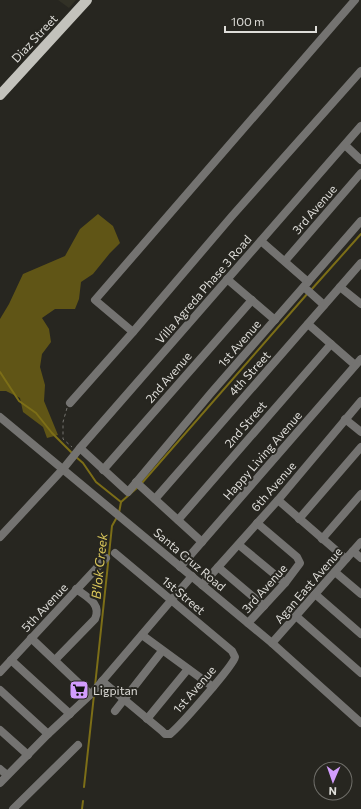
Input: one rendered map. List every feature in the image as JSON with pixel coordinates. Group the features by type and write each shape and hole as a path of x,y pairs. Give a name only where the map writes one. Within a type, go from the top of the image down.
{"main road":[{"name":"Diaz Street","path":"0,95 87,0"}],"street":[{"path":"133,332 95,300 355,0"},
{"path":"70,402 361,71"},
{"name":"Villa Agreda Phase 3 Road","path":"0,537 63,469 76,452 361,126"},
{"path":"345,145 361,160"},
{"name":"3rd Avenue","path":"285,261 361,173"},
{"name":"1st Avenue","path":"103,470 128,492 139,485 211,393 275,320 308,288 361,221"},
{"path":"261,241 285,261 324,305"},
{"name":"4th Street","path":"155,499 361,263"},
{"path":"227,279 275,320"},
{"path":"340,287 361,304"},
{"name":"2nd Avenue","path":"103,470 252,300"},
{"path":"308,324 331,344 358,362"},
{"name":"2nd Street","path":"178,520 331,344"},
{"name":"Happy Living Avenue","path":"180,567 358,362"},
{"name":"6th Avenue","path":"202,585 278,500 361,401"},
{"name":"Santa Cruz Road","path":"0,417 272,643 361,724"},
{"path":"345,419 361,432"},
{"path":"299,519 361,447"},
{"path":"76,452 103,470"},
{"path":"139,485 202,542"},
{"path":"322,539 361,494"},
{"path":"278,500 346,559"},
{"name":"3rd Avenue","path":"248,623 285,583 300,563 297,556 257,523"},
{"name":"Agan East Avenue","path":"272,643 361,542"},
{"path":"239,545 285,583"},
{"path":"353,551 361,558"},
{"name":"1st Street","path":"115,553 232,651 235,657"},
{"name":"5th Avenue","path":"0,672 106,558"},
{"path":"218,567 264,606"},
{"path":"335,572 361,594"},
{"path":"0,782 91,693 192,576"},
{"path":"55,660 95,619 97,615 94,602 76,589"},
{"path":"315,594 361,634"},
{"path":"296,616 361,673"},
{"path":"142,635 213,687"},
{"path":"31,638 91,693"},
{"path":"115,711 162,651"},
{"name":"1st Avenue","path":"147,718 162,731 168,734 172,733 233,663 235,657"},
{"path":"11,660 70,714"},
{"path":"101,682 147,718 188,669"},
{"path":"0,690 48,734"},
{"path":"0,730 28,755"},
{"path":"13,809 78,746"},
{"path":"0,769 7,775"}],"path":[{"path":"70,402 63,422 63,439 76,452"}],"shaded area":[{"path":"58,0 76,0 69,8"},
{"path":"98,214 113,226 120,243 93,274 81,282 79,299 75,309 55,309 42,318 49,329 51,342 42,354 40,367 45,385 44,401 58,435 47,438 43,427 23,412 20,398 6,391 0,391 0,319 23,274 65,256 80,229"}],"waterway":[{"path":"311,290 361,234"},
{"path":"141,484 308,293"},
{"name":"B'lok Creek","path":"0,372 19,401 36,413 52,433 73,454"},
{"name":"B'lok Creek","path":"76,457 83,463 96,482 121,502"},
{"path":"121,502 138,487"},
{"name":"B'lok Creek","path":"119,513 121,502"},
{"name":"B'lok Creek","path":"95,686 112,526 117,517"},
{"name":"B'lok Creek","path":"84,787 94,695"},
{"name":"B'lok Creek","path":"82,809 83,801"}],"place":[{"name":"Ligpitan","path":"79,690"}]}
